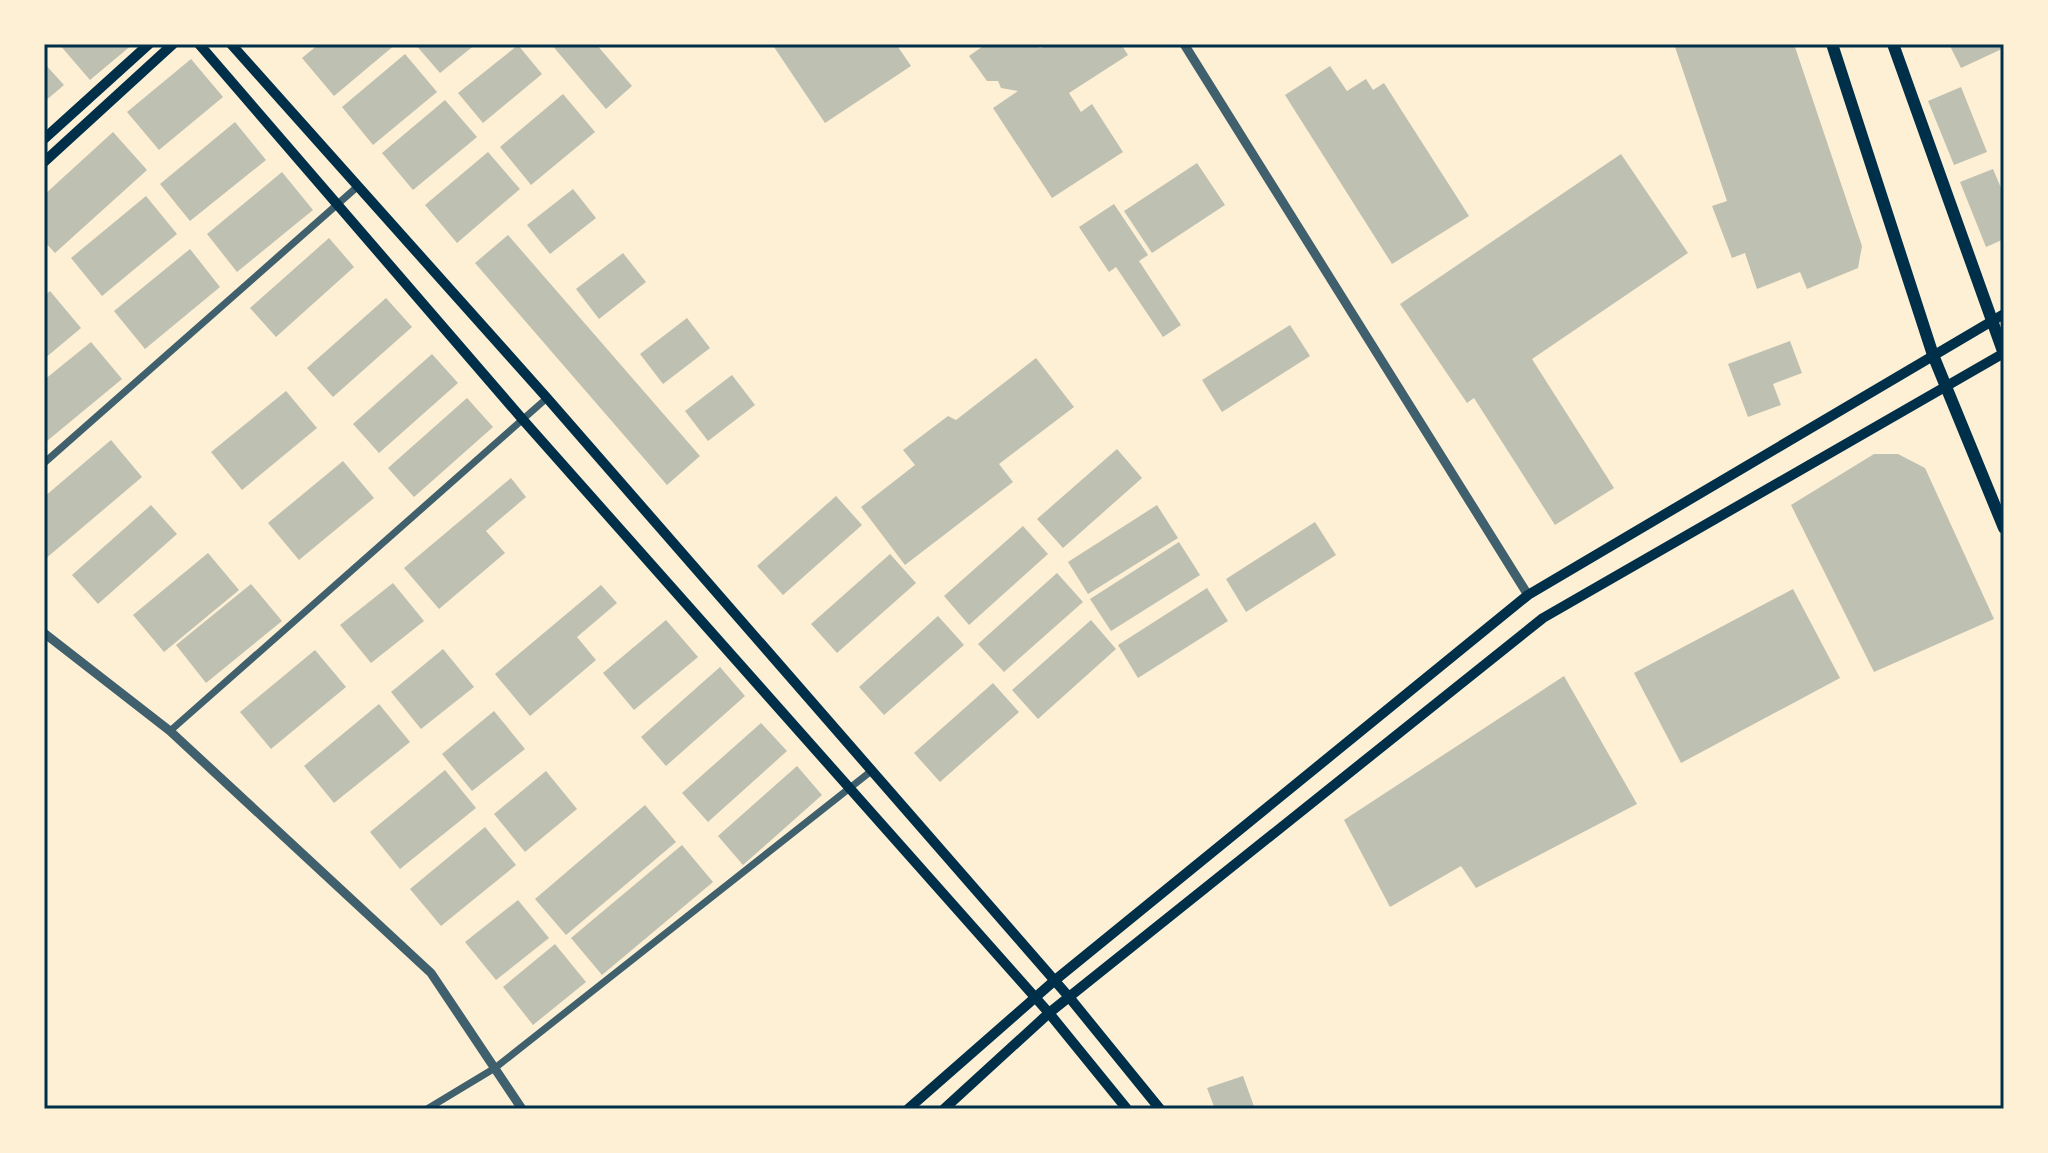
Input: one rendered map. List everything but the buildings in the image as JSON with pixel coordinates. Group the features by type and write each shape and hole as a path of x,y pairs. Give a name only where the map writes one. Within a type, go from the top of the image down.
{"main road":[{"path":"44,139 149,44"},
{"path":"44,162 173,44"},
{"path":"199,44 524,421 1049,1013 1127,1109"},
{"path":"231,44 547,398 1069,997 1160,1109"},
{"path":"1832,44 1933,355 2004,528"},
{"path":"944,1109 1049,1013 1543,618 2004,354 1893,44"},
{"path":"908,1109 1054,981 1528,595 2004,314"}],"street":[{"path":"1184,44 1528,595"},
{"path":"44,463 357,187"},
{"path":"170,731 547,398"},
{"path":"44,633 170,731 431,973 522,1109"},
{"path":"427,1109 495,1068 870,772"}]}
